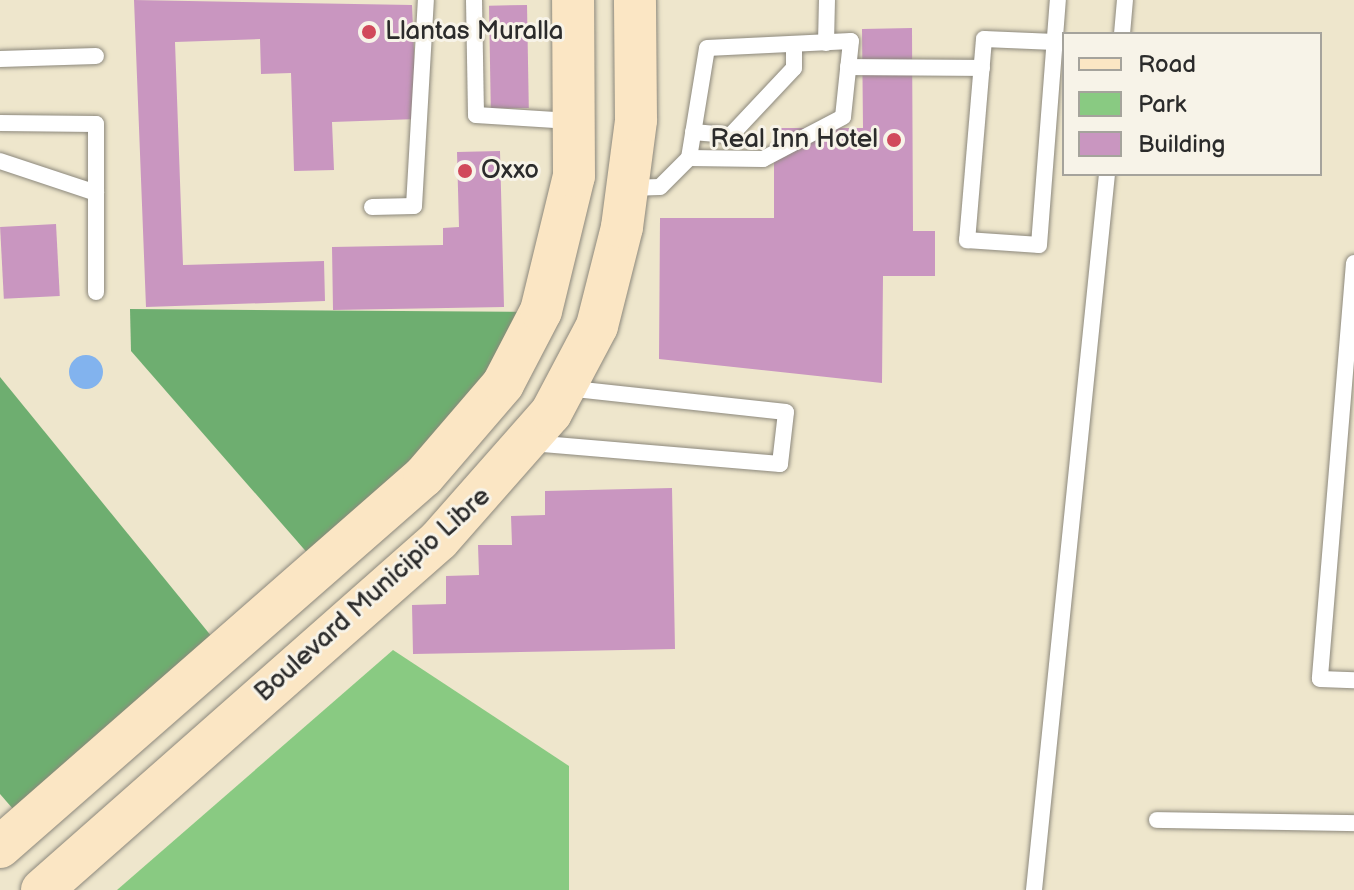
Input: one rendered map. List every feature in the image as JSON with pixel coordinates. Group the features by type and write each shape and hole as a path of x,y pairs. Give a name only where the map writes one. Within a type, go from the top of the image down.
{"main road":[{"name":"Boulevard Municipio Libre","path":"0,847 460,439 503,384 541,311 574,176 573,0"},
{"name":"Boulevard Municipio Libre","path":"42,890 439,540 529,443 566,388 605,301 628,188 635,0"},
{"path":"574,176 628,188"}],"lane":[{"path":"372,207 414,206 426,0"},
{"path":"474,0 476,115 576,121"},
{"path":"826,43 827,0"},
{"path":"1055,42 984,39 967,240 1039,245 1055,42 1058,0"},
{"path":"1122,32 1125,0"},
{"path":"628,188 660,187 689,158 707,48 851,41 843,117 763,159 689,158"},
{"path":"693,132 731,135 794,68 794,44"},
{"path":"0,59 96,56"},
{"path":"848,67 982,68"},
{"path":"0,123 96,124 96,292"},
{"path":"0,161 96,193"},
{"path":"1034,890 1107,176"},
{"path":"1354,263 1348,396 1320,679 1354,680"},
{"path":"529,443 780,464 786,412 566,388"},
{"path":"1157,820 1354,823"}],"green space":[{"path":"130,309 533,312 515,353 317,564 131,351"},
{"path":"0,377 221,648 20,817 0,794"},
{"path":"393,650 569,766 569,890 117,890"}],"water":[{"path":"86,355 98,360 103,372 98,384 86,389 74,384 69,372 74,360"}],"building":[{"path":"134,0 412,5 417,119 332,122 334,170 294,171 291,73 261,74 260,39 175,42 183,265 324,261 325,301 146,307"},
{"path":"527,5 529,108 491,109 489,6"},
{"path":"912,28 913,231 935,231 935,276 883,276 882,383 659,359 660,218 774,218 774,128 863,128 862,29"},
{"path":"500,151 504,307 333,310 332,247 443,245 443,228 459,227 457,152"},
{"path":"56,224 60,296 4,299 0,227"},
{"path":"672,488 675,649 413,654 412,605 446,604 446,576 479,575 478,545 512,545 511,516 545,515 545,491"}],"place":[{"name":"Llantas Muralla","path":"369,32"},
{"name":"Real Inn Hotel","path":"894,140"},
{"name":"Oxxo","path":"465,171"}]}
